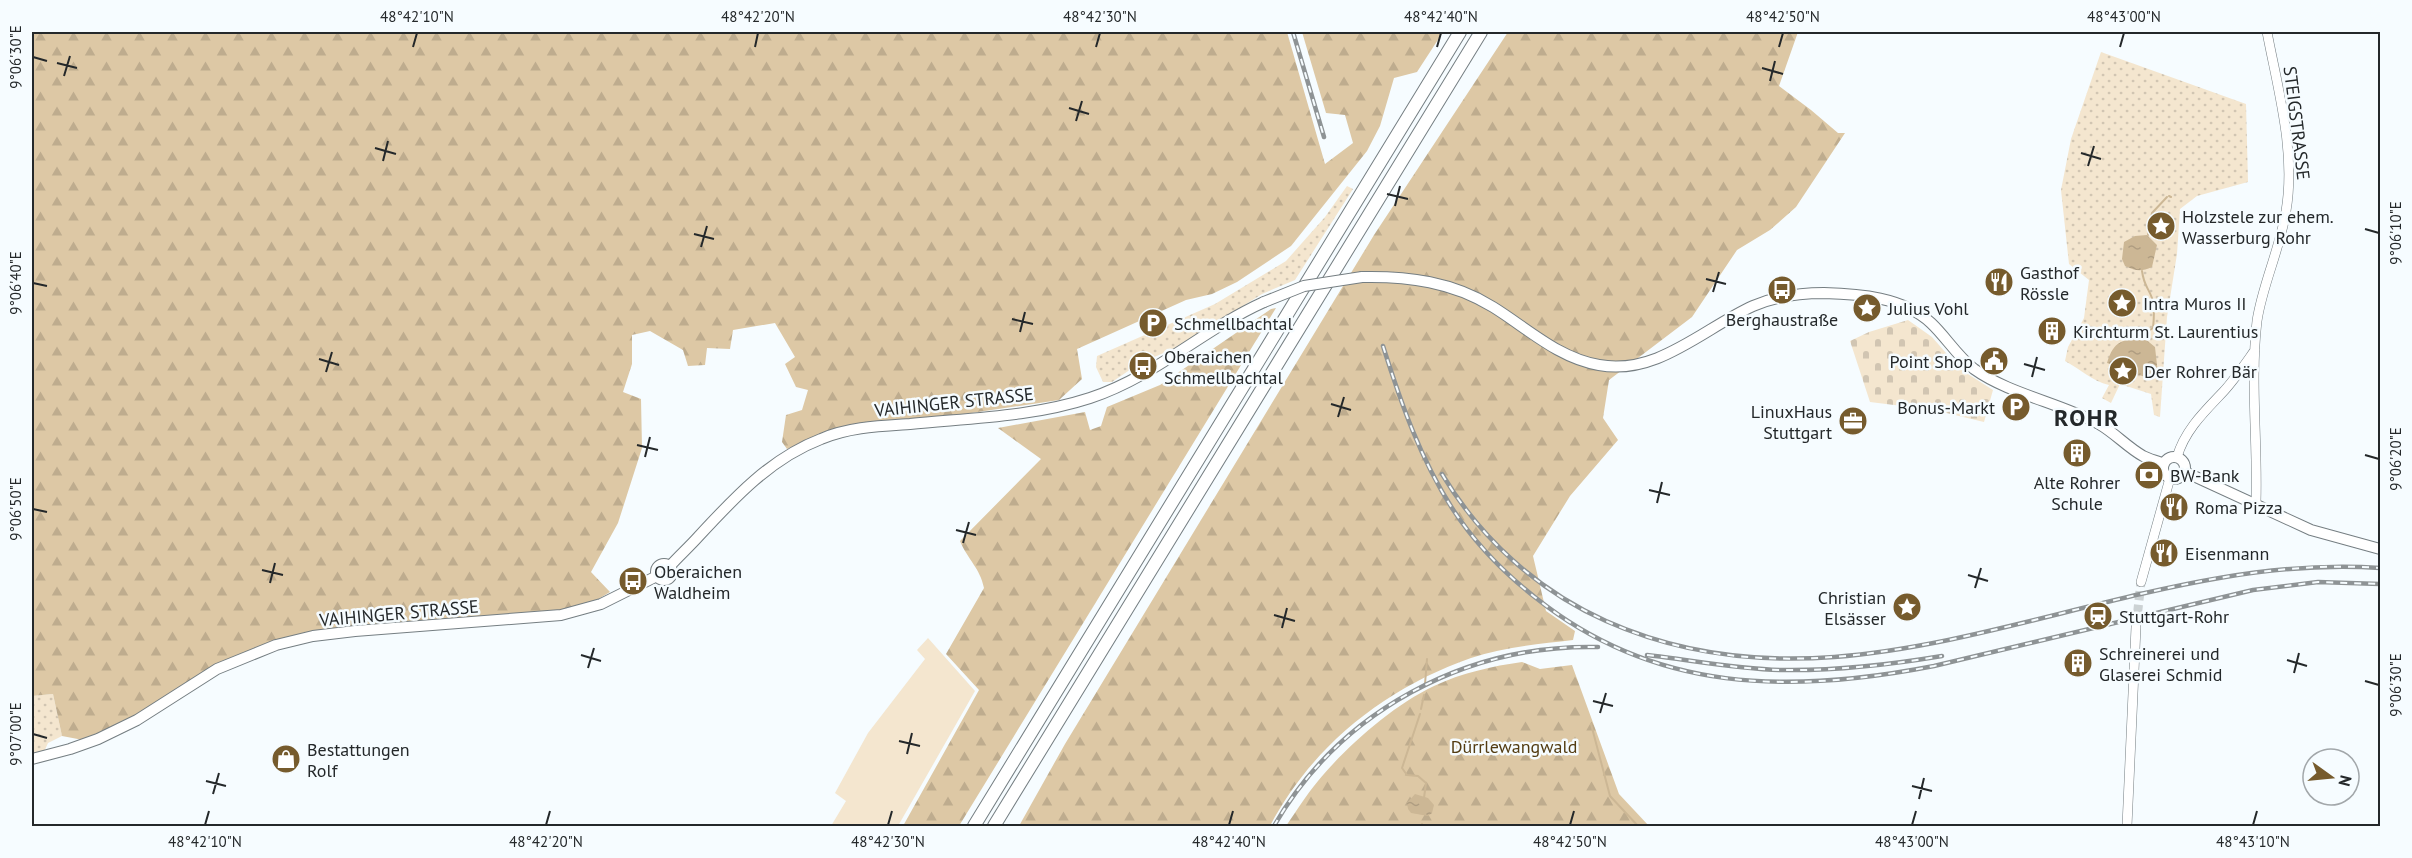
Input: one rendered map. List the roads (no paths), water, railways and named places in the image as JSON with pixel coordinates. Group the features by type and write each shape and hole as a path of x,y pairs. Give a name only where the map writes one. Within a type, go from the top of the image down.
{"highway":[{"path":"974,826 1460,32"},
{"path":"994,826 1481,32"}],"main road":[{"name":"VAIHINGER STRASSE","path":"32,759 98,739 153,709 217,669 252,653 297,639 355,631 561,615 601,604 657,576 656,569 659,565 670,566 752,482 782,458 814,442 863,428 1022,413 1091,397 1147,373 1222,325 1264,302 1304,286 1362,277 1412,278 1462,291 1572,358 1607,367 1629,365 1655,358 1698,338 1752,306 1788,295 1840,294 1888,300 1905,306 1929,321 1963,359 1987,377 2099,424 2135,451 2159,462"},
{"path":"2177,457 2185,463 2185,472 2179,478 2170,478 2159,462 2177,457"},
{"path":"2185,472 2314,531 2380,549"}],"street":[{"name":"STEIGSTRASSE","path":"2256,503 2255,350 2260,306 2278,250 2286,213 2290,177 2282,109 2267,32"},
{"path":"2177,457 2180,446 2194,423 2255,350"},
{"path":"2242,368 2256,372"},
{"path":"2141,582 2170,478"},
{"path":"2127,826 2136,627"}],"water":[{"path":"2147,235 2157,245 2152,267 2138,270 2125,266 2122,259 2124,242 2135,236"},
{"path":"2144,338 2155,347 2158,374 2155,374 2153,380 2107,363 2113,350 2120,343"},
{"path":"1415,794 1428,798 1434,805 1432,813 1428,816 1411,813 1408,809 1407,803"}],"waterway":[{"path":"2148,235 2152,213 2167,197"},
{"path":"2142,271 2154,310 2153,328 2144,338"},
{"path":"1425,684 1427,659"},
{"path":"1421,709 1424,695"},
{"path":"1420,714 1402,768 1407,775 1418,776 1426,783 1424,798"},
{"path":"1591,724 1610,796 1638,826"}],"tunnel":[{"path":"2136,627 2141,582"}],"railway":[{"path":"1293,32 1324,137"},
{"path":"1383,346 1404,409 1430,470 1461,521 1490,556 1536,598 1581,629 1628,653 1676,669 1726,678 1776,682 1828,681 1880,675 1934,666 2253,590 2318,582 2380,584"},
{"path":"1442,474 1457,498 1493,541 1534,578 1557,594 1606,621 1702,651 1799,659 1895,650 1991,630 2185,584 2282,570 2380,568"},
{"path":"1274,826 1301,785 1334,749 1371,718 1411,692 1455,672 1501,658 1549,649 1598,647"},
{"path":"1647,655 1781,670 1861,667 1942,656"}],"place":[{"name":"Holzstele zur ehem. Wasserburg Rohr","path":"2161,226"},
{"name":"Gasthof Rössle","path":"1999,282"},
{"name":"Berghaustraße","path":"1782,290"},
{"name":"Intra Muros II","path":"2122,303"},
{"name":"Julius Vohl","path":"1867,308"},
{"name":"Schmellbachtal","path":"1153,323"},
{"name":"Kirchturm St. Laurentius","path":"2052,331"},
{"name":"Point Shop","path":"1994,361"},
{"name":"Oberaichen Schmellbachtal","path":"1143,366"},
{"name":"Der Rohrer Bär","path":"2123,371"},
{"name":"Bonus-Markt","path":"2016,407"},
{"name":"LinuxHaus Stuttgart","path":"1853,421"},
{"name":"Alte Rohrer Schule","path":"2077,453"},
{"name":"BW-Bank","path":"2149,475"},
{"name":"Roma Pizza","path":"2174,507"},
{"name":"Eisenmann","path":"2164,553"},
{"name":"Oberaichen Waldheim","path":"633,581"},
{"name":"Christian Elsässer","path":"1907,607"},
{"name":"Stuttgart-Rohr","path":"2098,616"},
{"name":"Schreinerei und Glaserei Schmid","path":"2078,663"},
{"name":"Bestattungen Rolf","path":"286,759"}],"district":[{"name":"ROHR","path":"2087,417"}],"park label":[{"name":"Dürrlewangwald","path":"1514,746"}]}
